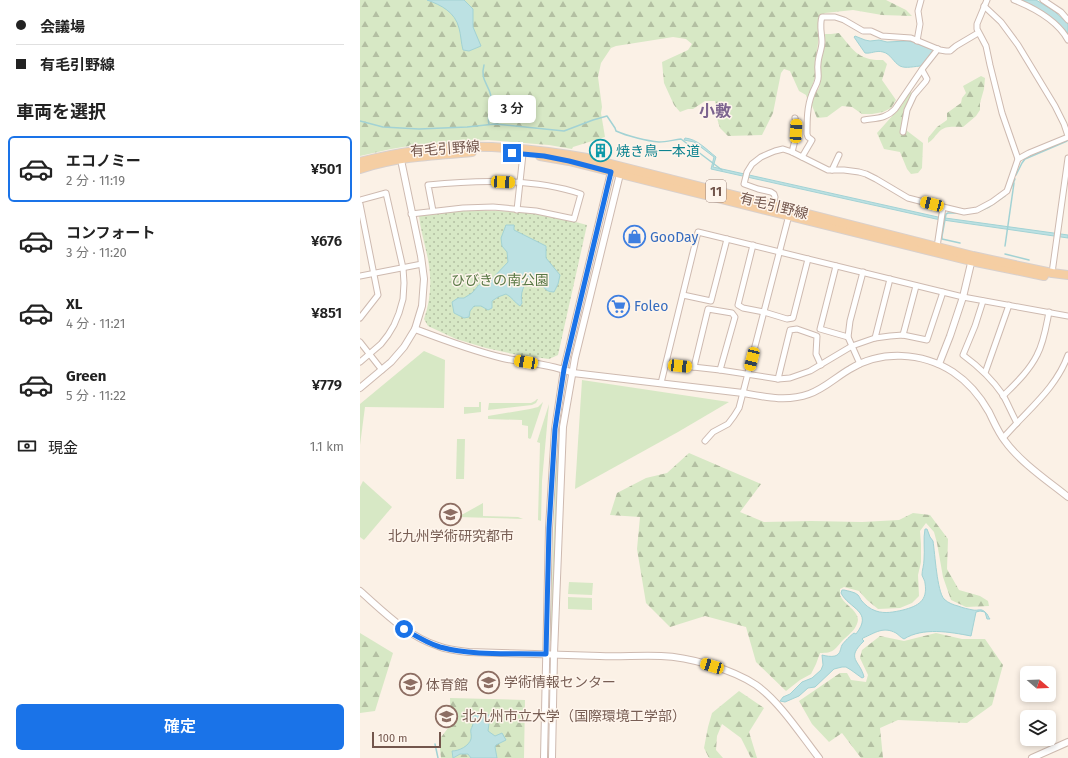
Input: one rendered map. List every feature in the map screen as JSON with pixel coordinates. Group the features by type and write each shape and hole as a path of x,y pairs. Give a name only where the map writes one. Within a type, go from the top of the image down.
{"main road":[{"name":"有毛引野線","path":"360,169 400,156 433,148 492,147 554,152 587,158 620,170 937,247 1008,270 1068,281"},
{"name":"有毛引野線","path":"360,162 400,156 426,156 476,151 544,156 611,172 620,170"},
{"name":"有毛引野線","path":"773,208 789,215 972,259 1068,275"}],"street":[{"path":"917,41 920,24 918,11 921,0"},
{"path":"773,208 774,194 744,184 747,172 752,164 761,157 775,151 783,150 792,152 828,170 844,170 866,174 908,198 964,212 977,210 992,202 1007,191 1018,159 1002,113 986,46 983,39 978,34 977,29 977,24 987,0"},
{"path":"1014,0 1028,6 1046,17 1066,36 1068,40"},
{"path":"1043,0 1061,12 1068,20"},
{"path":"984,6 1001,22 1018,45 1055,106 1064,124 1068,137 1018,159"},
{"path":"802,157 812,140 807,134 808,117 812,94 818,77 817,66 822,44 822,17 835,17 844,20 863,31 871,31 882,36 911,38 946,52 978,34"},
{"path":"864,120 890,115 938,49"},
{"path":"922,69 930,77 931,82"},
{"path":"903,132 907,110 914,95 927,79 922,69"},
{"path":"792,152 795,139 795,118"},
{"path":"517,210 523,154"},
{"path":"832,170 838,154"},
{"path":"360,388 398,355 415,329 422,306 424,279 422,264 400,156"},
{"path":"1052,273 1068,158"},
{"path":"552,758 554,654 563,427 575,358 620,170"},
{"path":"544,758 549,528 555,429 564,369 611,172"},
{"path":"411,214 463,208 493,207 536,212 574,219 581,194 520,183 473,181 428,185 433,211"},
{"path":"360,200 386,193 403,268 404,283 400,313 394,325 381,344 360,362"},
{"path":"360,204 378,295 360,318"},
{"path":"937,247 943,207"},
{"path":"705,441 713,432 728,424 740,408 789,215"},
{"path":"661,383 698,232 963,297 1068,316"},
{"path":"683,295 710,301 727,239"},
{"path":"753,245 738,305 743,308 764,312 787,319 793,318 808,259"},
{"path":"939,364 963,297 972,259"},
{"path":"360,276 422,264"},
{"path":"836,266 820,329 848,337"},
{"path":"860,364 848,337 850,321 863,272"},
{"path":"875,338 890,279"},
{"path":"904,335 916,286"},
{"path":"666,364 720,370 778,379 801,375 810,372 852,346 875,338 904,335 927,340 943,292"},
{"path":"983,300 975,326 963,355 985,373 1003,396 1017,423"},
{"path":"985,373 1009,305"},
{"path":"694,367 708,308 732,313 735,317 720,370"},
{"path":"1003,396 1021,378 1038,354 1046,329 1049,312"},
{"path":"415,329 459,346 488,354 573,372 785,399 796,398 821,389 849,369 877,358 892,355 923,359 939,364 954,372 969,384 980,397 1003,438 1017,456 1068,497"},
{"path":"778,379 790,330 797,329 817,336 816,354 821,365"},
{"path":"360,342 382,370"},
{"path":"1003,438 1043,396 1061,372 1068,356"},
{"path":"360,591 404,629 439,647 469,652 675,657 700,662 724,670 740,676 766,693 781,709 819,758"},
{"path":"1032,758 1068,742"}],"green space":[{"path":"360,0 886,0 906,10 912,16 882,15 853,10 825,13 819,18 815,78 808,101 806,95 799,91 790,71 784,69 781,73 773,113 762,135 728,136 720,128 716,115 715,101 705,101 693,109 680,112 674,105 664,83 662,62 688,50 692,44 686,39 673,37 611,48 601,63 598,77 605,137 573,147 572,149 549,145 488,140 415,145 360,156"},
{"path":"839,33 848,45 857,53 868,59 883,60 887,64 882,80 896,100 891,108 883,112 862,114 852,107 842,106 827,117 817,118 811,103 819,88 821,77 820,66 825,43 823,34"},
{"path":"981,76 985,78 984,89 980,103 980,110 976,116 963,127 949,127 940,130 928,143 928,138 937,127 947,120 947,113 961,103 962,98 966,93 963,86"},
{"path":"910,92 912,93 912,97 902,127 923,143 922,168 918,173 911,174 907,169 900,152 884,149 877,133 902,105"},
{"name":"ひびきの南公園","path":"467,210 522,212 557,217 587,225 558,355 549,359 513,354 486,348 456,339 428,326 424,319 429,297 430,275 419,216 431,213"},
{"path":"424,351 445,360 444,408 365,407 360,445 360,404"},
{"path":"582,380 729,402 575,489"},
{"path":"568,382 562,432 555,599 552,619 552,640 550,641 556,471 560,423 565,402"},
{"path":"537,399 536,403 532,405 488,410 489,403 531,403"},
{"path":"479,402 481,402 481,412 464,414 464,407 479,407"},
{"path":"543,402 530,439 528,438 528,426 522,425 522,420 488,419 488,416 538,407"},
{"path":"549,404 542,481 541,521 538,520 540,443 537,442"},
{"path":"457,439 465,439 464,479 456,479"},
{"path":"689,453 761,484 740,512 764,522 862,522 899,520 913,513 930,515 948,539 947,569 959,590 980,596 988,601 989,606 966,607 951,600 943,577 934,532 926,523 920,531 921,562 918,575 919,596 912,603 900,608 878,609 859,591 844,587 840,589 842,599 858,617 856,626 835,649 820,653 811,674 800,680 786,691 756,662 746,627 705,616 670,627 646,603 637,549 640,517 610,515 617,493 646,478 667,473"},
{"path":"363,481 392,507 364,540 360,537 360,487"},
{"path":"483,503 483,516 518,517 523,519 458,517"},
{"path":"569,582 593,583 592,595 568,594"},
{"path":"568,597 592,598 592,610 568,609"},
{"path":"360,633 393,653 375,711 360,713"},
{"path":"936,633 962,639 985,639 1003,665 992,705 967,723 898,720 880,728 883,758 861,758 842,733 829,742 812,724 799,701 840,673 847,673 851,680 866,682 868,675 860,658 862,650 880,636 904,641"},
{"path":"739,691 764,708 749,732 757,758 751,758 741,738 722,724 717,736 716,750 723,758 709,758 704,748 712,713"},
{"path":"450,698 525,700 524,758 441,758 439,740 451,724"}],"water":[{"path":"427,0 464,0 473,9 473,27 481,46 469,51 463,50 459,28 451,13 437,4"},
{"path":"1019,0 1036,0 1054,11 1068,24 1068,35 1058,23 1040,10"},
{"path":"855,36 870,41 879,40 887,42 913,42 933,50 922,66 902,67 886,53 878,51 865,53 854,37"},
{"path":"685,138 694,140 716,157 713,167 938,217 1068,235 1068,238 936,219 711,169 714,157 694,142 684,140"},
{"path":"506,225 514,225 514,230 546,246 546,258 560,275 554,292 548,291 539,282 531,278 523,289 521,296 522,303 520,306 506,294 492,301 492,308 488,310 481,306 474,306 470,311 469,317 464,318 454,313 452,302 458,298 464,298 472,293 479,285 491,280 508,262 507,252 502,246 501,238"},
{"path":"925,529 927,529 933,541 938,581 944,599 951,604 973,610 982,610 985,612 976,612 971,636 946,632 928,632 911,635 904,639 891,631 879,631 863,638 862,639 864,641 855,652 855,659 864,677 862,678 846,667 834,669 815,687 808,688 799,696 785,702 780,701 783,697 790,694 802,682 812,678 821,670 823,665 822,655 837,655 843,644 854,633 856,634 861,626 861,615 841,593 842,590 857,594 868,607 879,612 903,610 913,607 921,602 926,589 922,575"},
{"path":"985,612 987,614 990,619 987,619"},
{"path":"490,715 488,731 495,736 502,733 506,740 495,747 497,758 471,758 468,754 460,754 453,758 452,751 463,748 470,742 473,723 469,716"}],"waterway":[{"path":"484,65 483,74 491,96 488,117 489,124"},
{"path":"360,121 383,127 419,129 495,124 564,131 607,116 616,131 626,135 659,142 681,139 722,170"},
{"path":"1016,175 1025,159 1067,141"},
{"path":"1011,188 1015,179"},
{"path":"1005,246 1014,183"},
{"path":"977,212 989,207 1005,196"},
{"path":"960,213 946,214 942,236 942,239 960,243"},
{"path":"1005,254 1029,260"},
{"path":"435,744 438,758"}],"place":[{"name":"焼き鳥一本道","path":"601,151"},
{"name":"GooDay","path":"635,237"},
{"name":"Foleo","path":"619,306"},
{"name":"北九州学術研究都市","path":"451,514"},
{"name":"学術情報センター","path":"489,682"},
{"name":"体育館","path":"410,685"},
{"name":"北九州市立大学（国際環境工学部）","path":"447,716"}],"district":[{"name":"小敷","path":"715,111"}],"route":[{"path":"404,629 439,647 455,650 469,652 546,654 549,528 555,429 564,369 611,172 544,156 512,153"}]}
